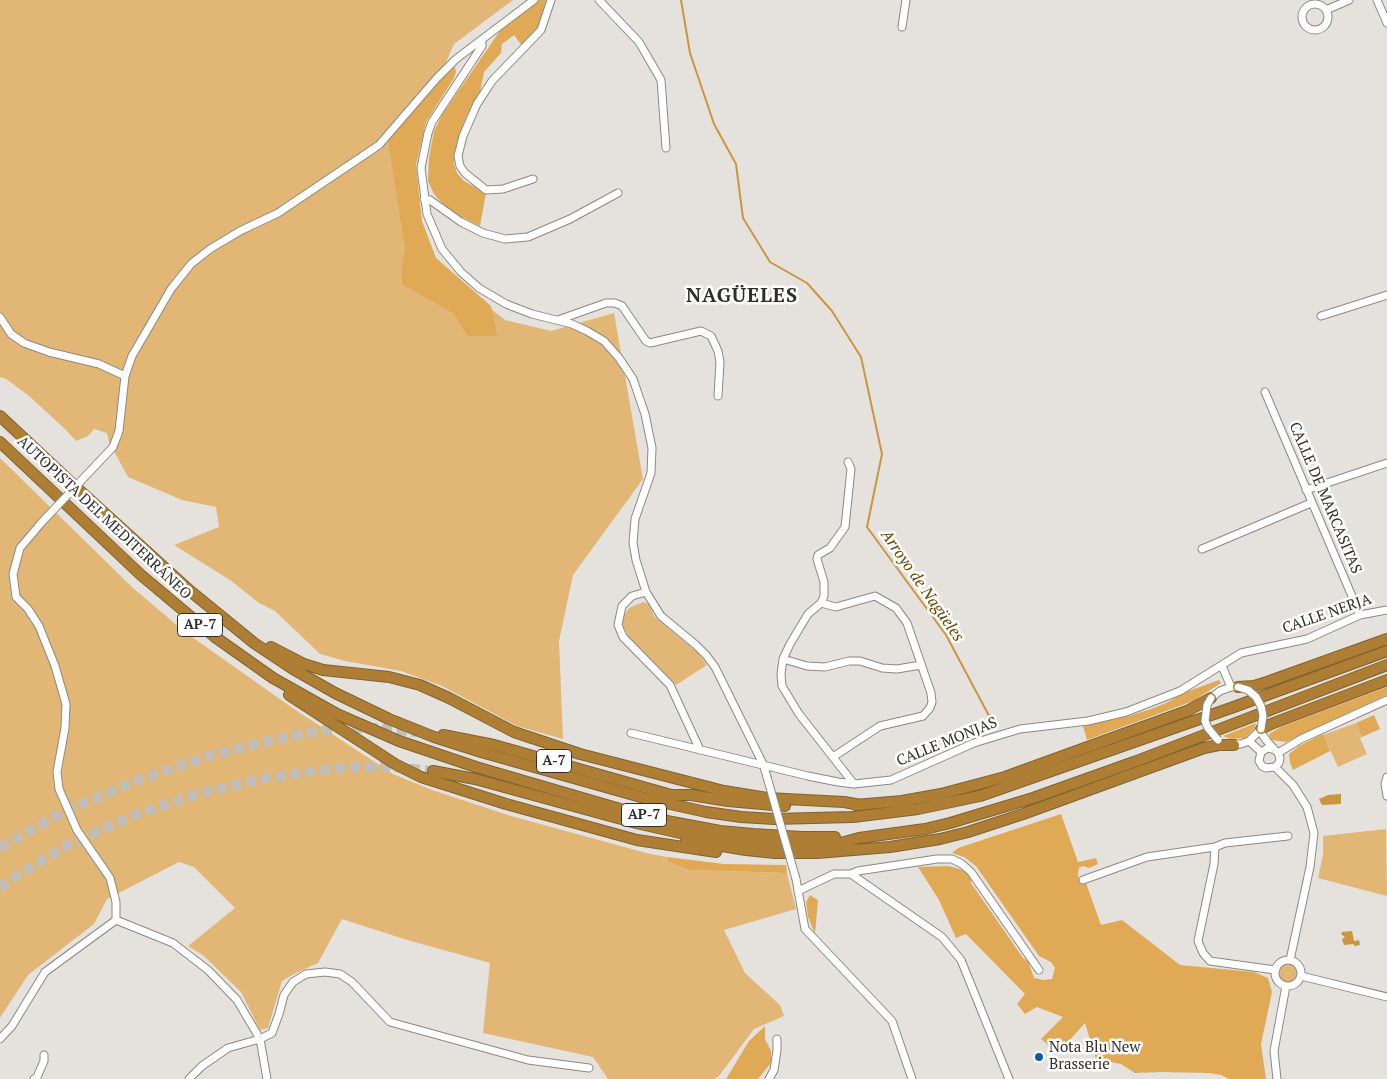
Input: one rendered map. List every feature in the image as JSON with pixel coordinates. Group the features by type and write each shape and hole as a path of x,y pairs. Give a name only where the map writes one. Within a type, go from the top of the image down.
{"highway":[{"name":"AUTOPISTA DEL MEDITERRÁNEO","path":"0,416 189,590 254,643 293,669 335,693 389,719 481,752 648,799 741,817 797,818"},
{"name":"AUTOPISTA DEL MEDITERRÁNEO","path":"0,442 141,576 192,619 273,678 308,699 344,717 399,741 476,767 627,811 720,831 802,837 859,838"},
{"path":"245,634 292,658 323,670 389,677 420,685 514,732 580,754 724,790 767,798 844,802 861,805"},
{"path":"1234,687 1254,686 1267,682 1387,639"},
{"path":"797,818 853,817 899,812 980,796 1387,651"},
{"path":"238,654 249,669 395,764 421,777 506,804 637,840 726,853 761,856 775,853"},
{"path":"433,771 475,779 636,823 689,835 754,842 804,845 837,844 859,838 942,825 1024,801 1118,768 1387,665"},
{"path":"1260,730 1271,724 1387,680"},
{"path":"669,795 691,795 728,802 769,806 861,805 902,801 941,794 1005,777 1187,711 1211,698"},
{"name":"A-7","path":"436,736 465,738 669,795 797,818"},
{"path":"636,823 652,833 696,842 775,853 839,852 890,847 940,839 968,832 1204,748 1234,745"}],"street":[{"path":"116,920 116,902 110,878 77,830 59,789 57,772 65,728 66,704 55,666 39,626 28,609 16,597 13,574 20,548 113,447 119,431 125,376 132,356 166,297 191,264 210,249 240,231 278,213 379,145 437,78 456,60 534,0"},
{"path":"533,178 503,189 486,190 465,173 460,166 458,156 463,136 477,104 492,81 541,30 551,0"},
{"path":"599,0 639,42 661,80 666,148"},
{"path":"902,27 906,0"},
{"path":"1326,10 1349,0"},
{"path":"1377,0 1387,22"},
{"path":"482,41 482,46 432,122 428,133 421,168 427,214 442,249 460,272 480,288 506,304 572,324 604,341 619,358 633,380 645,414 652,448 651,473 635,519 633,543 646,592 661,616 696,645 715,667 763,764 796,880 804,929 892,1021 912,1079"},
{"path":"456,60 466,70"},
{"path":"424,199 430,200 461,222 483,233 506,239 528,237 570,219 618,193"},
{"path":"1321,316 1387,295"},
{"path":"557,320 606,303 615,302 622,306 646,341 650,343 701,332 711,336 718,351 720,362 718,396"},
{"path":"0,317 11,334 24,343 49,352 99,364 125,376"},
{"name":"CALLE DE MARCASITAS","path":"1265,392 1360,615"},
{"path":"848,462 851,470 845,527 830,548 818,555 816,560 824,582 824,596 821,603 808,614 790,644 783,660 780,674 782,686 799,714 854,784"},
{"path":"1306,490 1387,463"},
{"path":"1202,549 1311,503"},
{"path":"646,592 632,596 622,606 618,625 623,637 670,685 700,750"},
{"path":"821,603 836,607 874,596 885,600 896,608 907,623 932,702 926,713 916,718 880,726 833,757"},
{"name":"CALLE NERJA","path":"1222,666 1241,653 1307,639 1360,615 1387,610"},
{"path":"783,660 807,666 824,666 849,661 860,661 882,668 897,669 921,665"},
{"path":"1222,666 1234,687"},
{"name":"CALLE MONJAS","path":"631,733 808,776 854,784 891,780 974,743 1020,729 1088,721 1126,712 1180,691 1222,666"},
{"path":"1234,687 1248,690 1256,697 1261,706 1263,716 1260,730 1249,741 1234,745 1218,740 1205,721 1207,705 1211,698 1220,691 1234,687"},
{"path":"1260,730 1266,740 1277,751 1279,763 1275,767 1266,768 1262,766 1259,761 1261,752 1268,748 1277,751 1387,700"},
{"path":"1249,741 1261,752"},
{"path":"1275,767 1293,785 1307,807 1314,834 1310,867 1290,960"},
{"path":"1387,777 1385,784 1387,796"},
{"path":"1083,880 1147,857 1288,836"},
{"path":"1215,847 1214,864 1198,941 1203,954 1210,961 1274,970"},
{"path":"798,891 834,874 851,874 858,871 937,859 952,859 962,864 971,872 1039,970"},
{"path":"851,874 942,937 961,960 1009,1079"},
{"path":"116,920 173,943 208,970 237,1000 260,1039 266,1079"},
{"path":"0,1039 12,1026 45,972 116,920"},
{"path":"1283,960 1290,960 1296,963 1300,969 1301,976 1298,982 1286,986 1280,984 1275,978 1274,970 1283,960"},
{"path":"189,1079 202,1066 228,1048 260,1039 272,1033 284,995 293,982 306,974 325,972 340,974 352,982 390,1022 528,1060 589,1068"},
{"path":"1301,976 1387,997"},
{"path":"1277,1079 1274,1051 1286,986"},
{"path":"769,1079 774,1070 777,1040"},
{"path":"34,1079 37,1077 44,1061 44,1055"}],"shaded area":[{"path":"0,0 513,0 454,44 403,161 421,253 505,320 551,331 614,313 643,479 573,575 559,641 563,739 517,726 442,686 401,671 345,661 320,654 275,611 259,603 230,580 174,545 219,527 216,507 182,500 128,477 109,442 107,433 94,429 88,436 76,441 28,395 6,379 0,377"},
{"path":"539,0 547,0 539,31 523,47 514,35 502,44 501,53 484,72 480,92 466,117 456,147 454,164 457,173 464,181 486,193 480,226 448,210 434,194 428,181 429,158 434,131 442,115 504,25"},
{"path":"455,67 454,78 426,122 416,165 422,221 436,258 491,306 497,336 468,336 453,313 402,284 405,248 388,141 438,80 451,68"},
{"path":"0,458 133,588 185,632 294,709 393,774 432,790 511,816 667,857 668,862 689,870 787,873 796,909 724,930 745,973 780,1005 784,1016 754,1029 719,1076 714,1079 608,1079 593,1057 483,1033 490,963 404,939 342,919 318,963 282,981 268,1028 260,1030 241,992 204,956 188,946 235,908 194,867 179,862 107,899 94,924 28,975 0,1018"},
{"path":"643,602 649,604 654,616 698,653 707,665 676,685 629,637 623,626 623,617 629,608"},
{"path":"1219,680 1221,683 1193,701 1087,740 1083,726 1151,709 1186,692"},
{"path":"1387,687 1387,695 1286,742 1272,740 1270,737 1269,734 1281,727"},
{"path":"1374,715 1380,729 1362,737 1356,723"},
{"path":"1256,723 1254,729 1245,738 1230,739 1223,736"},
{"path":"1356,723 1367,754 1338,767 1323,735"},
{"path":"1323,734 1330,751 1293,770 1289,754 1299,746"},
{"path":"1341,794 1341,804 1322,805 1319,799 1328,795"},
{"path":"1061,814 1078,862 1096,858 1098,864 1089,868 1083,866 1079,868 1078,874 1081,883 1086,883 1101,925 1122,920 1180,965 1254,972 1268,978 1272,992 1261,1044 1266,1079 1229,1079 1221,1075 1209,1073 1135,1073 1121,1064 1096,1059 1085,1023 1058,1053 1041,1039 1063,1017 1037,1007 1025,1014 1017,1004 1025,994 966,934 956,938 939,900 918,867 948,866 960,869 970,875 972,878 971,883 1023,958 1028,961 1034,978 1052,979 1055,968 1051,962 1039,956 976,866 964,857 952,853 958,848"},
{"path":"1386,829 1387,896 1318,878 1323,855 1323,836"},
{"path":"667,857 724,864 786,865 787,873 689,870 668,862"},
{"path":"810,895 818,900 815,934 808,917 806,902"},
{"path":"1352,931 1354,941 1359,940 1360,945 1344,945 1342,939 1345,937 1341,934 1342,932"},
{"path":"1287,963 1294,966 1297,973 1294,980 1287,983 1280,980 1277,973 1280,966"},
{"path":"765,1026 765,1039 771,1051 771,1063 758,1079 726,1079 749,1041"}],"waterway":[{"name":"Arroyo de Nagüeles","path":"681,0 690,53 714,124 736,164 743,218 770,262 807,283 832,311 861,357 882,454 867,527 946,635 995,727"}],"tunnel":[{"path":"0,848 63,812 136,781 209,756 277,739 331,729 374,728 417,732"},
{"path":"0,888 71,843 140,813 205,792 262,779 356,767 394,767 433,771"}],"place":[{"name":"Nota Blu New Brasserie","path":"1039,1057"}],"district":[{"name":"NAGÜELES","path":"742,296"}]}
